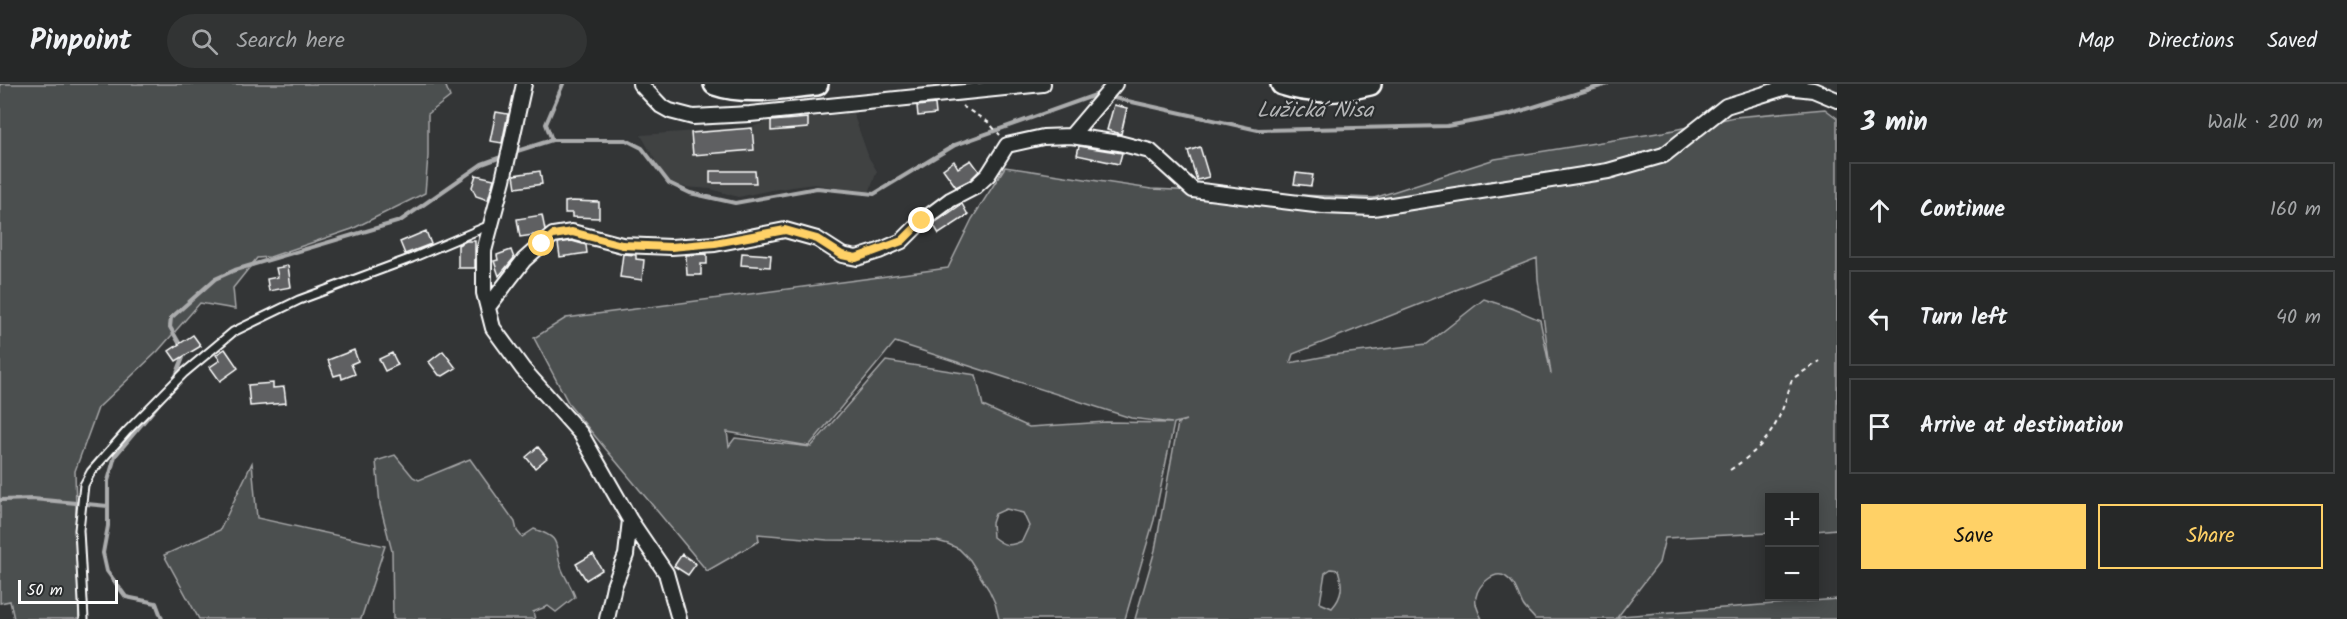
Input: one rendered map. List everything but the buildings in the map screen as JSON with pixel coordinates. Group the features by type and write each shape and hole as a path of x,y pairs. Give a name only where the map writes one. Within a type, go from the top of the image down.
{"main road":[{"path":"716,84 751,89 817,84"},
{"path":"1282,84 1300,90 1323,93 1370,84"}],"street":[{"path":"524,84 503,180 484,251 484,293 493,328 523,369 581,434 630,520 666,573 679,619"},
{"path":"640,84 661,106 670,111 693,117 750,114 1043,84"},
{"path":"1071,136 1115,84"},
{"path":"488,307 524,260 553,235 572,232 622,245 671,247 715,243 785,230 817,239 842,255 856,258 902,241 922,221 950,200 975,187 988,175 1007,145 1043,137 1071,136 1119,143 1150,151 1193,190 1323,206 1373,208 1608,171 1664,155 1726,106 1787,87 1813,90 1837,100"},
{"path":"608,619 614,586 626,555 630,520"}],"lane":[{"path":"84,619 79,530 84,485 91,472 120,439 184,373 233,332 298,300 412,258 490,225"}],"path":[{"path":"961,106 988,122 1007,145"},
{"path":"1730,470 1751,456 1772,434 1783,411 1792,379 1820,361"}],"shaded area":[{"path":"0,84 445,84 450,97 428,114 425,193 352,229 270,257 257,258 233,288 235,309 200,303 158,351 98,408 75,471 79,619 14,619 10,601 0,603"},
{"path":"1825,109 1837,118 1837,529 1819,531 1819,493 1765,493 1765,533 1665,538 1659,563 1616,619 1535,619 1523,605 1512,583 1506,577 1497,575 1483,583 1477,592 1476,603 1482,619 1135,619 1155,550 1178,423 1186,420 1174,423 1154,520 1125,619 999,619 989,590 970,560 959,549 937,541 827,540 758,534 759,541 707,571 570,406 534,338 566,318 948,268 972,219 1005,167 1151,189 1374,198 1495,159 1664,132 1735,117","holes":["1537,258 1551,374 1540,320 1484,299 1427,344 1332,355 1290,363 1293,354","895,342 1131,418 1172,423 1106,422 1029,427 983,406 976,375 886,361 811,447 735,438 729,446 727,432 809,446","1006,509 1023,513 1029,526 1022,541 1007,545 993,537 992,523 995,514","1331,569 1338,570 1341,581 1340,595 1332,608 1320,603 1325,573"]},
{"path":"853,113 869,158 877,171 869,193 814,184 738,197 711,189 668,183 641,135 752,127 767,122"},
{"path":"395,455 413,477 419,480 470,459 515,522 517,531 522,537 534,529 554,539 561,567 575,597 556,612 548,606 533,612 535,619 393,619 392,551 380,505 376,461"},
{"path":"252,463 257,518 385,546 361,619 199,619 164,555 220,530"},
{"path":"1837,599 1837,619 1617,619 1621,616"}],"waterway":[{"name":"Lužická Nisa","path":"563,84 546,124 552,140 626,140 642,148 669,183 690,193 735,203 817,188 874,194 955,145 1101,93"},
{"name":"Lužická Nisa","path":"1111,95 1114,98 1258,130 1447,126 1508,115 1607,84"},
{"path":"514,152 552,140"},
{"path":"182,348 170,327 171,318 215,279 235,270 400,221 482,164 504,156"},
{"path":"174,381 184,355"},
{"path":"162,619 156,603 126,597 107,571 103,553 108,526 108,481 115,456 168,393"},
{"path":"0,500 33,499 108,506"}],"route":[{"path":"542,244 553,235 572,232 622,245 671,247 715,243 785,230 817,239 842,255 856,258 902,241 922,221"}]}
